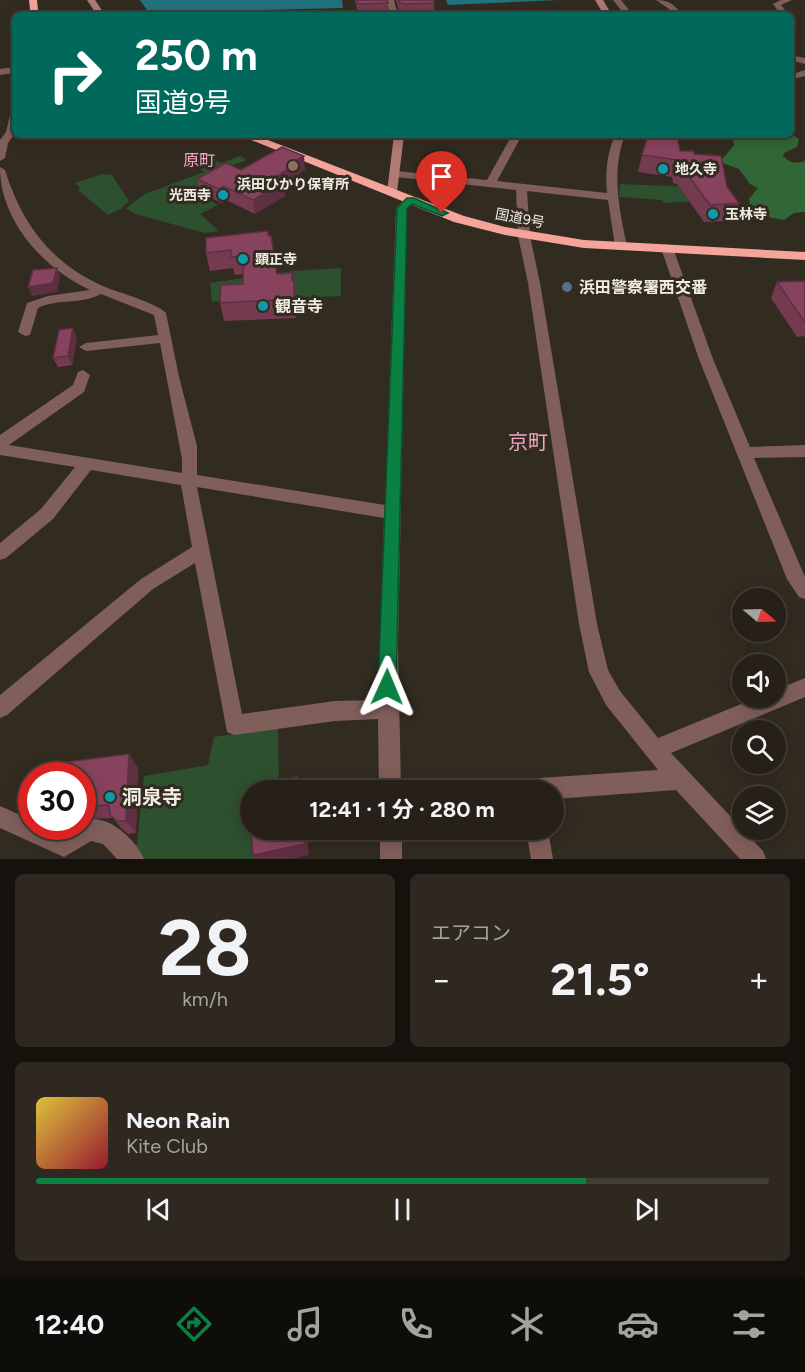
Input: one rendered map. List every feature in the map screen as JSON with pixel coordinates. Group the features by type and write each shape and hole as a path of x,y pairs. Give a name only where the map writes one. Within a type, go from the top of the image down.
{"highway":[{"name":"国道9号","path":"253,138 459,219 524,236 584,244 805,256"}],"street":[{"path":"617,0 627,12"},
{"path":"660,0 676,12"},
{"path":"784,12 777,4 788,0"},
{"path":"0,158 3,143 12,128"},
{"path":"392,192 399,138"},
{"path":"490,184 515,138"},
{"path":"619,138 614,152 613,197 621,246"},
{"path":"0,170 9,203 38,246 72,276 100,290 160,313 174,385 184,417 191,472 188,482 234,725 335,711 387,709"},
{"path":"396,174 613,197"},
{"path":"521,188 524,236 534,283 588,624 599,672 613,698 654,750 755,859"},
{"path":"390,780 387,709 391,513 402,208 410,200"},
{"path":"667,248 706,359 796,579 805,591"},
{"path":"25,332 32,306 39,302 78,298 100,290"},
{"path":"86,347 166,338"},
{"path":"0,443 79,388 83,375"},
{"path":"0,449 188,482 391,513"},
{"path":"745,453 805,451"},
{"path":"0,553 47,514 87,464"},
{"path":"0,708 147,584 202,549"},
{"path":"654,750 805,687"},
{"path":"564,788 680,779"},
{"path":"0,817 64,846 89,829 109,834 133,859"},
{"path":"391,840 391,859"},
{"path":"539,840 542,859"}],"green space":[{"path":"794,136 799,139 797,147 784,153 783,156 793,162 805,161 805,212 794,213 784,220 763,216 750,207 749,199 758,188 750,184 739,169 720,162 734,145 733,140 729,138 794,138"},
{"path":"240,156 247,160 223,169 197,194 218,205 200,214 219,231 204,233 136,214 126,208 145,194 204,172 200,169 217,161 222,163"},
{"path":"102,174 112,175 129,201 121,209 108,215 78,190 80,188 75,183"},
{"path":"620,184 719,188 725,200 664,203 662,200 619,197"},
{"path":"341,268 341,296 212,302 210,283 293,271"},
{"path":"278,727 279,780 240,780 240,840 257,840 258,859 144,859 136,852 144,776 208,765 214,737"}],"water":[{"path":"140,0 342,0 343,8 188,12 148,12"},
{"path":"446,0 558,0 448,5"}],"building":[{"path":"357,0 387,0 388,3 357,4"},
{"path":"399,0 434,0 434,3 404,4"},
{"path":"647,138 677,138 680,151 721,156 727,187 739,203 710,205 682,167 678,166 677,160 642,155"},
{"path":"282,147 304,156 290,164 293,166 274,178 283,182 253,200 223,186 219,189 197,179 226,163 241,170"},
{"path":"268,231 268,236 271,236 277,274 292,273 294,299 220,303 221,285 243,284 244,256 231,257 231,250 206,253 206,238"},
{"path":"57,268 53,283 28,287 33,270"},
{"path":"805,281 805,321 804,321 777,282"},
{"path":"73,328 68,356 53,358 59,330"},
{"path":"129,754 126,821 118,821 110,815 109,805 96,805 96,762 66,762"},
{"path":"297,777 297,780 282,780"},
{"path":"252,840 305,840 305,844 253,855"}],"place":[{"name":"浜田ひかり保育所","path":"293,166"},
{"name":"地久寺","path":"663,169"},
{"name":"光西寺","path":"223,195"},
{"name":"玉林寺","path":"713,214"},
{"name":"顕正寺","path":"243,259"},
{"name":"浜田警察署西交番","path":"567,287"},
{"name":"観音寺","path":"263,306"},
{"name":"洞泉寺","path":"110,797"}],"district":[{"name":"原町","path":"199,160"},
{"name":"京町","path":"528,442"}],"route":[{"path":"387,687 402,208 410,200 442,213"}]}
